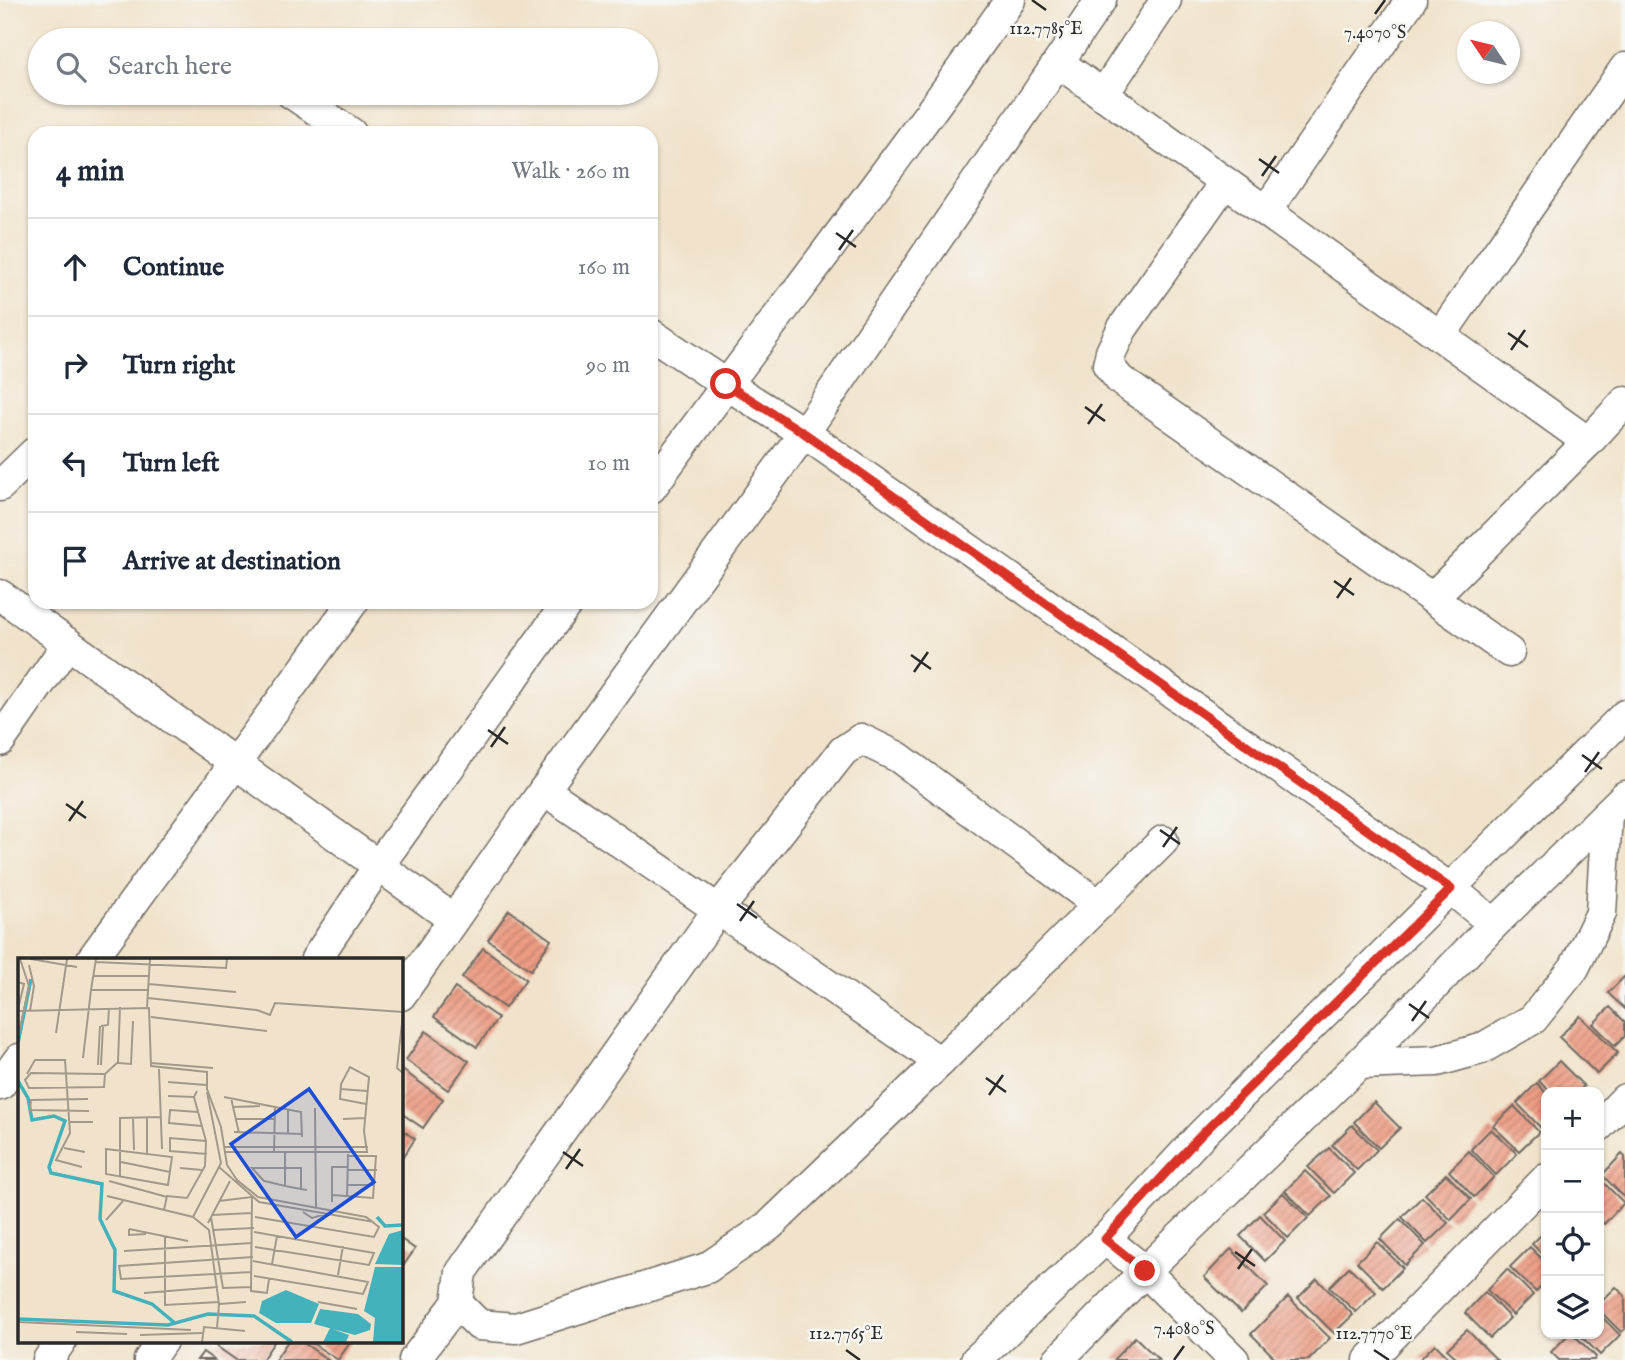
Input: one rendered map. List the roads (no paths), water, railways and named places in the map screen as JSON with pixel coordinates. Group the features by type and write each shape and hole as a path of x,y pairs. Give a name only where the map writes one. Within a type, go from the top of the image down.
{"street":[{"path":"658,478 920,126 1010,0"},
{"path":"402,994 544,790 804,433 1101,0"},
{"path":"1103,94 1166,0"},
{"path":"1266,211 1411,0"},
{"path":"1059,63 1588,442"},
{"path":"1440,336 1625,68"},
{"path":"309,105 340,126"},
{"path":"1225,182 1122,329 1108,365 1120,380 1509,652"},
{"path":"658,339 804,433 1451,889 1494,923"},
{"path":"1432,598 1625,402"},
{"path":"0,486 28,459"},
{"path":"0,594 453,919"},
{"path":"93,958 236,763 344,609"},
{"path":"317,958 379,865 563,609"},
{"path":"0,741 68,643"},
{"path":"976,1360 1105,1239 1202,1134 1625,715"},
{"path":"414,1360 457,1303 461,1272 718,910 843,751 861,739 898,757 1099,905"},
{"path":"544,790 940,1062"},
{"path":"1058,1360 1145,1271 1359,1064 1494,923 1616,805"},
{"path":"1359,1064 1437,1061 1481,1049 1533,1018 1574,968 1601,914 1616,805"},
{"path":"457,1303 479,1325 516,1328 707,1269 770,1225 940,1062 1163,841"},
{"path":"0,1085 18,1060"},
{"path":"1604,1121 1625,1099"},
{"path":"1369,1360 1541,1184"},
{"path":"1105,1239 1145,1271 1234,1360"},
{"path":"48,1360 60,1342"},
{"path":"149,1360 161,1342"}]}
